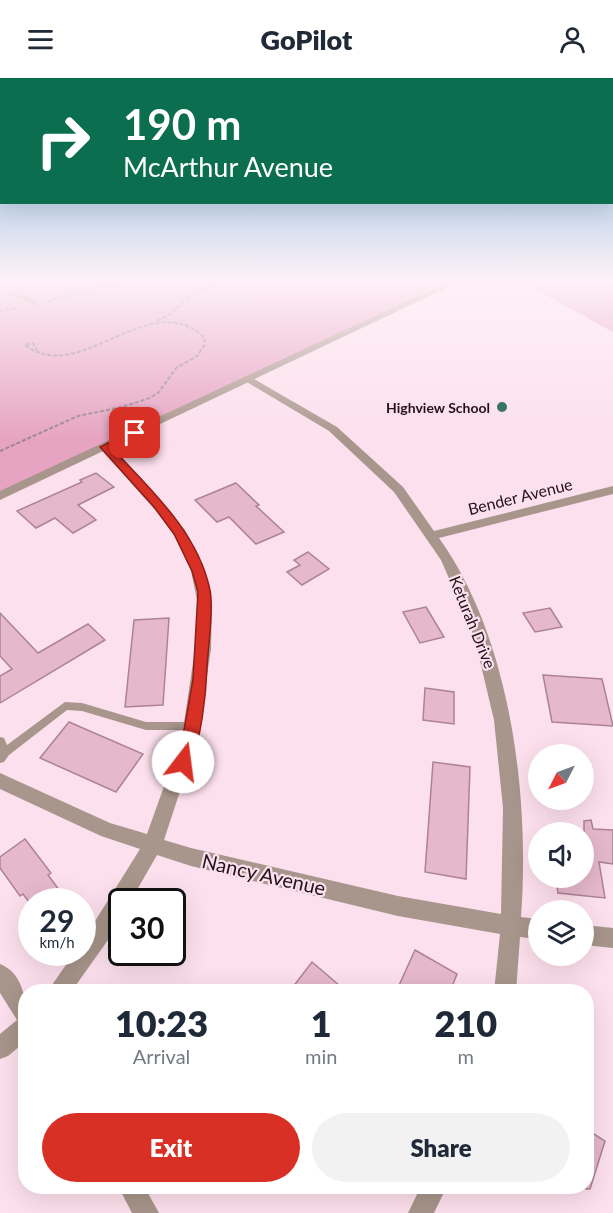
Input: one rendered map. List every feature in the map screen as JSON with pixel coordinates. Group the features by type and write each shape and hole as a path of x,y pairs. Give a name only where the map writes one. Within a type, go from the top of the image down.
{"street":[{"path":"0,496 346,334"},
{"name":"Keturah Drive","path":"249,380 300,406 339,434 384,475 434,535 475,616 487,648 510,757 515,886 506,984"},
{"path":"64,984 101,933 153,845 183,762 192,726 203,649 205,605 202,581 180,533 105,447"},
{"name":"Bender Avenue","path":"434,535 613,490"},
{"name":"Nancy Avenue","path":"0,781 72,816 190,857 398,906 528,928"},
{"path":"594,937 613,938"},
{"path":"0,974 18,1002"},
{"path":"0,1048 18,1033"},
{"path":"135,1194 146,1213"},
{"path":"421,1213 431,1194"}],"lane":[{"path":"2,750 65,706 81,707 146,726 192,726"}],"path":[{"path":"37,350 56,356 69,355 124,334"},
{"path":"0,451 78,416 122,407 150,398 159,392 176,368 197,356 204,349 204,337 200,334"}],"shaded area":[{"path":"0,334 344,334 0,496"}],"building":[{"path":"96,473 114,487 78,505 96,520 73,533 55,518 36,528 17,511 82,482 80,480"},
{"path":"236,483 259,505 256,506 284,532 256,544 229,517 217,522 195,500"},
{"path":"308,552 329,569 302,585 287,572 300,565 294,560"},
{"path":"426,607 444,637 420,643 403,612"},
{"path":"550,608 562,627 535,632 523,613"},
{"path":"0,613 38,653 88,624 105,640 0,703 0,676 12,669 0,656"},
{"path":"169,618 163,705 125,707 134,620"},
{"path":"543,675 602,679 613,726 552,722"},
{"path":"425,688 454,692 454,724 423,720"},
{"path":"69,722 143,754 116,792 40,758"},
{"path":"433,762 470,767 466,879 425,872"},
{"path":"594,829 613,830 613,864 599,862 605,898 558,893 557,888 594,888"},
{"path":"25,839 51,873 48,875 58,888 18,888 18,893 0,868 0,857"},
{"path":"415,950 457,974 453,984 400,984"},
{"path":"312,962 338,984 295,984"},
{"path":"594,1134 605,1141 594,1176"}],"place":[{"name":"Highview School","path":"502,407"}],"route":[{"path":"135,433 105,447 158,504 180,533 198,571 204,592 200,679 183,762"}]}
